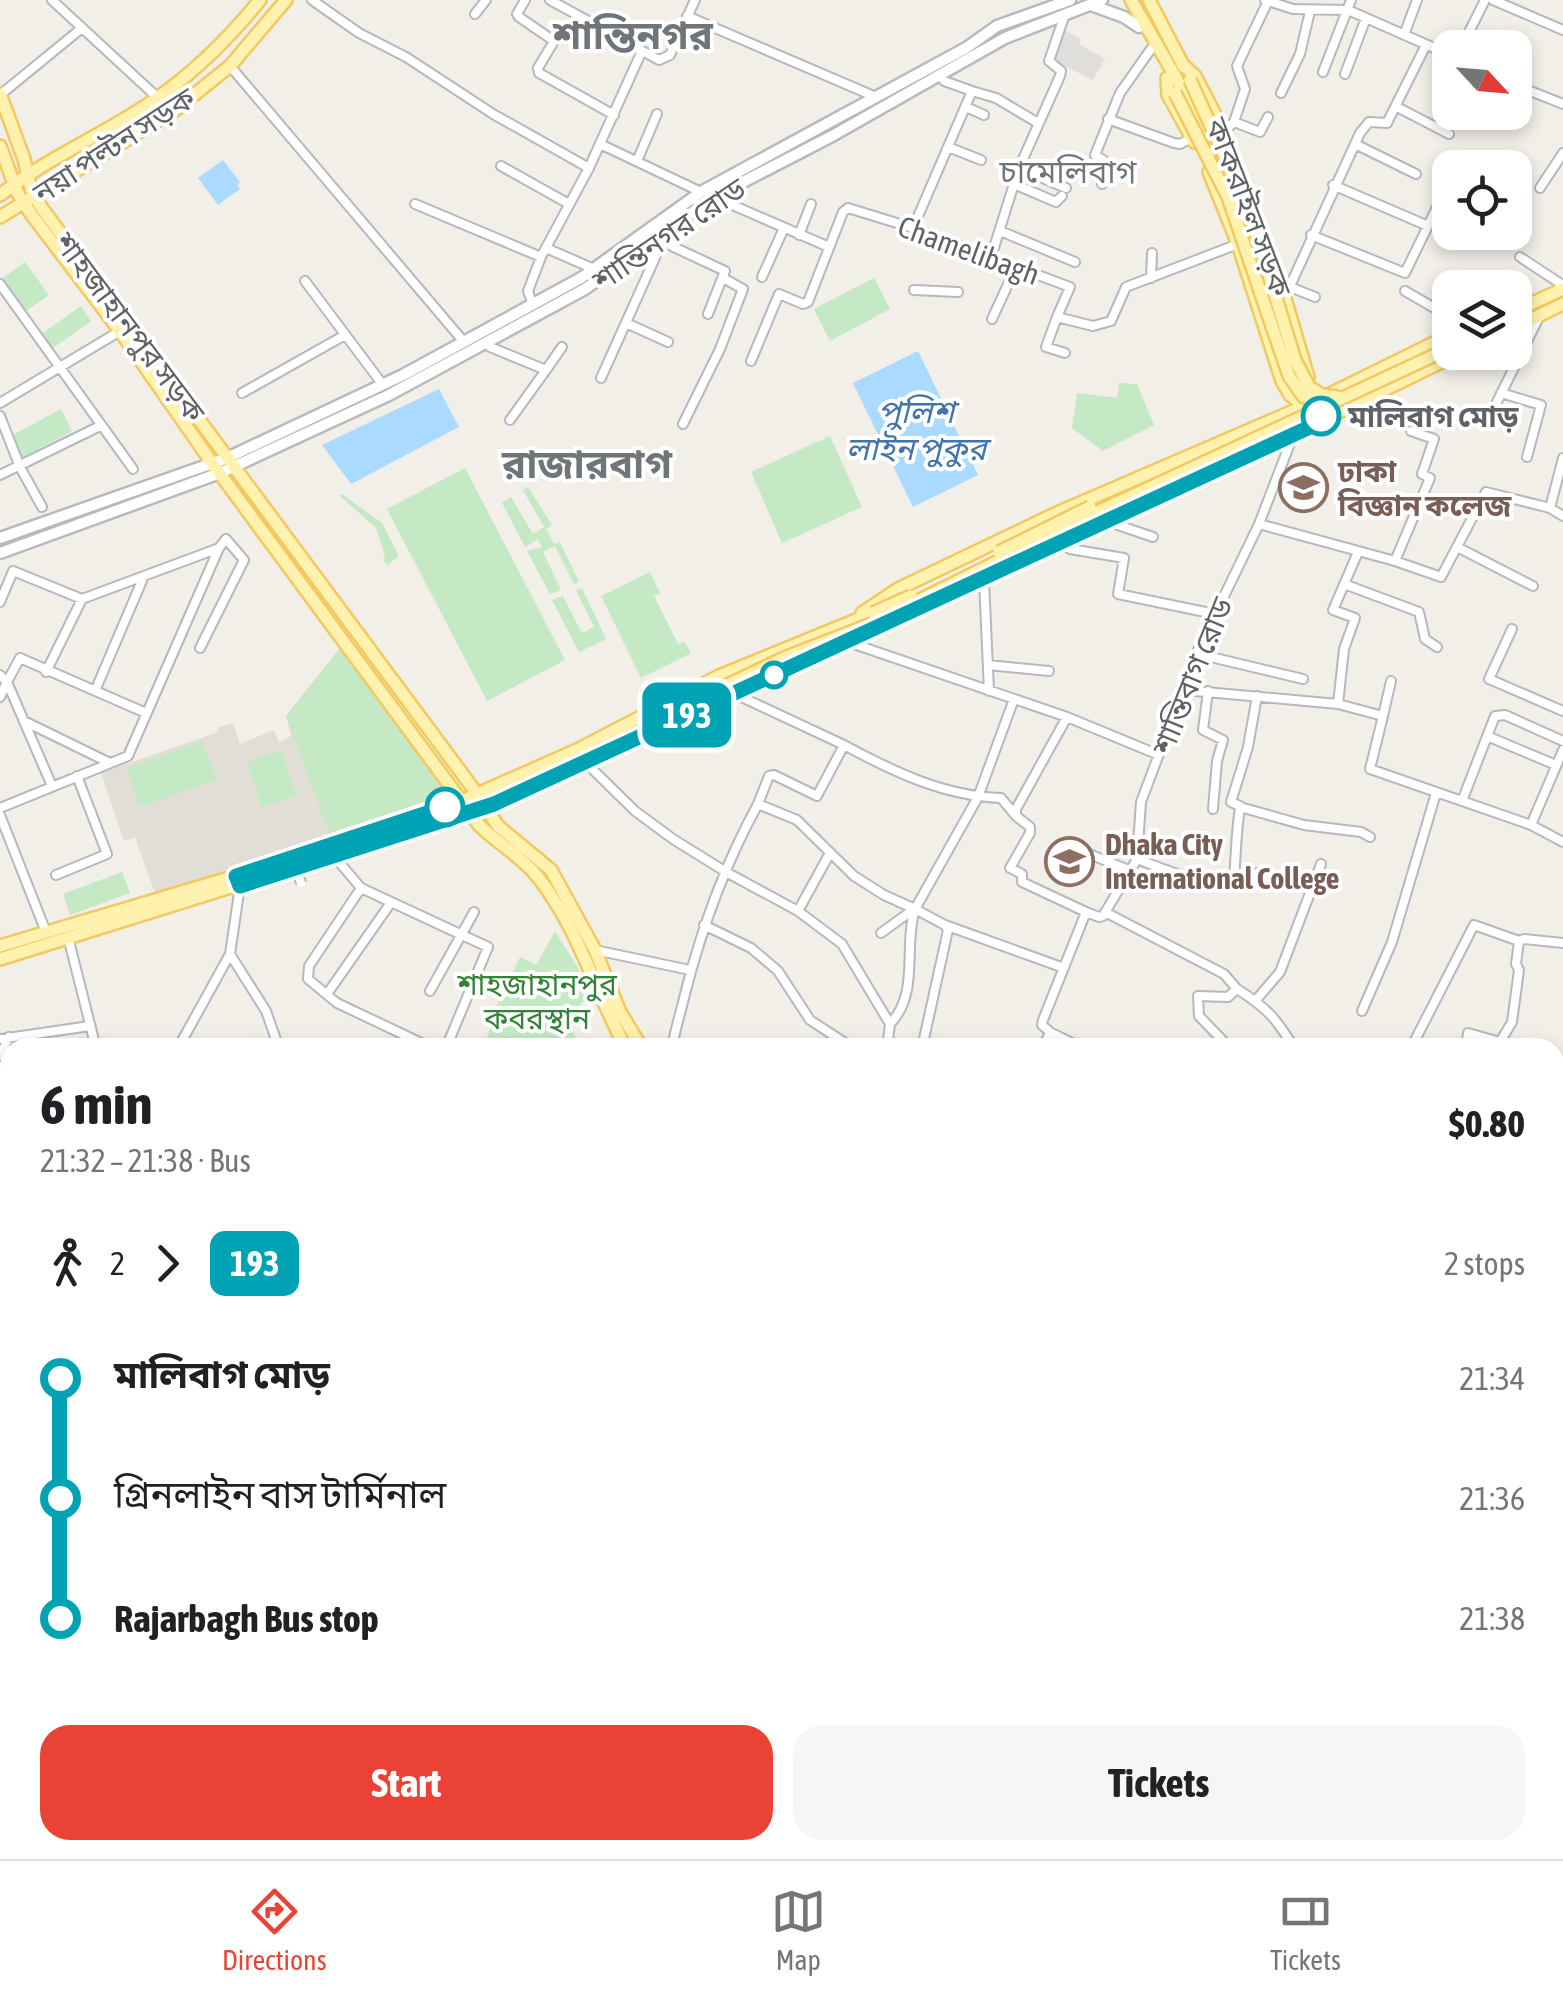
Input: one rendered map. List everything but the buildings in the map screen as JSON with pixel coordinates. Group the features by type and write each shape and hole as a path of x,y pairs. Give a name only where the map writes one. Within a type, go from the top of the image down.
{"main road":[{"name":"নয়া পল্টন সড়ক","path":"8,185 158,98 217,48 260,0"},
{"name":"নয়া পল্টন সড়ক","path":"0,218 152,127 230,66 286,0"},
{"name":"শান্তিনগর রোড","path":"216,468 487,342 586,289 714,198 879,103 997,26 1070,0"},
{"name":"কাকরাইল সড়ক","path":"1122,0 1167,78 1168,95 1218,190 1282,381 1312,407"},
{"path":"1131,0 1230,183 1298,376 1316,395 1335,404"},
{"name":"শান্তিনগর রোড","path":"452,355 464,342 594,269 701,192 941,76 1006,38 1097,3"},
{"path":"1097,3 1139,27"},
{"name":"কাকরাইল সড়ক","path":"1152,4 1182,64 1195,76 1224,132 1287,292 1312,407 1308,428"},
{"path":"1182,64 1249,210 1295,360 1309,387 1335,404"},
{"path":"1167,78 1228,197 1288,376 1312,407"},
{"path":"0,94 30,169 46,188"},
{"path":"0,146 8,185 29,204"},
{"path":"29,204 30,169"},
{"name":"শাহজাহানপুর সড়ক","path":"29,204 216,468 471,813 528,866 547,890 596,978 622,1038"},
{"name":"শাহজাহানপুর সড়ক","path":"29,204 231,462 498,826 551,870 636,1038"},
{"path":"1532,315 1540,315 1563,293"},
{"path":"1532,308 1563,293"},
{"path":"1294,329 1314,380 1335,404"},
{"path":"1067,541 1093,524 1432,353"},
{"path":"622,744 656,719 784,658 869,625 1104,509 1432,364"},
{"path":"847,622 898,589 1058,512 1312,407 1335,404"},
{"path":"0,959 238,881 463,800 579,749 719,676 874,613 1100,502 1312,407 1335,404"},
{"path":"0,946 334,856 484,808 1308,428 1335,404"},
{"path":"0,538 216,468"},
{"path":"0,552 216,468"},
{"path":"847,622 848,642"}],"street":[{"path":"52,0 158,98"},
{"path":"312,0 359,33 406,57 493,114 588,168"},
{"path":"476,14 486,0"},
{"path":"525,0 519,17 554,41 538,73 614,115"},
{"path":"550,0 660,60 667,59 695,0"},
{"path":"1323,72 1352,0"},
{"path":"1404,35 1417,0"},
{"path":"1470,30 1485,0"},
{"path":"1492,0 1563,30"},
{"path":"1224,132 1234,122 1246,85 1236,66 1266,1 1310,11 1348,10 1432,48"},
{"path":"1281,93 1300,54 1310,11"},
{"path":"687,16 879,103"},
{"path":"991,256 1019,168 1060,76 1049,61 1064,18"},
{"path":"1346,74 1366,18"},
{"path":"0,94 82,28"},
{"path":"1315,297 1287,292 1333,185 1369,122 1387,123 1397,108 1426,45"},
{"path":"1102,184 1108,162 1095,155 1108,119 1120,93 1151,49"},
{"path":"532,304 528,290 544,252 642,53"},
{"path":"230,66 464,342"},
{"path":"941,76 944,82 996,98 1038,123"},
{"path":"913,228 972,91"},
{"path":"1532,92 1563,104"},
{"path":"966,107 984,115"},
{"path":"1397,108 1449,134"},
{"path":"637,162 657,114"},
{"path":"1234,122 1260,132 1268,117"},
{"path":"1108,119 1174,143 1192,138"},
{"path":"600,144 701,192"},
{"path":"1354,144 1416,174"},
{"path":"948,147 980,160"},
{"path":"1540,188 1563,154"},
{"path":"502,166 569,204"},
{"path":"1014,184 1056,202 1064,192 1019,168"},
{"path":"1333,185 1428,226"},
{"path":"714,198 829,247"},
{"path":"415,204 594,269"},
{"path":"798,235 812,204"},
{"name":"Chamelibagh","path":"751,361 776,298 782,294 806,304 842,212 848,208 1070,287 1057,318 1093,326 1107,324 1116,314 1125,287 1238,244"},
{"path":"1312,235 1405,273 1432,218"},
{"path":"762,277 784,228"},
{"path":"601,378 668,229"},
{"path":"1000,231 1075,262"},
{"path":"663,242 724,270 708,314"},
{"path":"1151,278 1152,253"},
{"path":"1520,256 1563,293"},
{"path":"992,319 1016,267"},
{"path":"684,424 743,289 723,278"},
{"path":"305,281 386,390"},
{"path":"0,284 132,470"},
{"path":"914,290 958,292"},
{"path":"1405,291 1432,307"},
{"path":"1492,410 1540,315"},
{"path":"1057,318 1046,347 1066,352"},
{"path":"626,323 668,342"},
{"path":"0,404 120,332"},
{"path":"242,393 345,335"},
{"path":"487,342 490,347 546,370"},
{"path":"510,420 562,347"},
{"path":"1501,393 1541,405 1527,457"},
{"name":"শান্তিবাগ রোড","path":"1136,860 1141,802 1198,650 1258,524 1293,435 1312,407"},
{"path":"0,416 20,467 42,507"},
{"path":"0,475 100,426"},
{"path":"1395,561 1430,478 1422,474 1434,438 1411,431"},
{"path":"1550,508 1563,458"},
{"path":"1258,524 1442,577 1486,492 1550,508 1563,516"},
{"path":"1109,522 1153,537"},
{"path":"46,932 0,812 128,756 226,539 244,560 200,648"},
{"path":"1067,541 1070,549 1124,558 1118,594 1214,614"},
{"path":"0,602 13,570 82,599 219,548"},
{"path":"1459,548 1533,586"},
{"path":"1338,704 1344,649 1355,621 1354,616 1333,610 1358,552"},
{"path":"95,691 144,576"},
{"path":"984,580 990,692"},
{"path":"1344,584 1418,612 1425,639 1438,647"},
{"path":"46,672 82,599"},
{"path":"1512,629 1489,679 1563,711"},
{"path":"848,642 1067,717 1159,755"},
{"path":"1198,650 1215,658 1304,679"},
{"path":"0,697 4,678 20,658 146,713"},
{"path":"988,665 1049,671"},
{"path":"4,678 52,786"},
{"path":"1391,681 1370,769 1531,825 1563,842"},
{"path":"1184,690 1338,704 1383,716"},
{"path":"1208,691 1203,730 1223,740 1212,809"},
{"path":"734,694 904,776 965,797 1001,798 1030,827 1010,868 1022,874 1022,882 1086,912 1103,915 1224,974 1282,1025 1289,1038"},
{"path":"1257,696 1232,802 1304,825 1361,832 1370,838"},
{"path":"888,1038 890,1024 904,1006 914,909 978,798 1014,699"},
{"path":"1462,801 1495,716 1500,714 1563,741"},
{"path":"1016,816 1067,717"},
{"path":"24,721 110,763"},
{"path":"1487,736 1556,766"},
{"path":"674,1038 704,925 770,775 819,795 844,745"},
{"path":"1531,825 1563,750"},
{"path":"585,762 635,811 726,872 798,911 847,949 890,1024"},
{"path":"56,875 107,854 77,776"},
{"path":"1362,1011 1392,942 1436,792"},
{"path":"758,804 798,820 854,876 884,895 945,925 1064,968"},
{"path":"1234,880 1240,806"},
{"path":"1074,848 1128,870"},
{"path":"798,911 830,853"},
{"path":"292,854 301,882"},
{"path":"334,856 362,888 488,947 450,1038"},
{"path":"1103,915 1136,860 1195,882 1234,880 1265,871"},
{"path":"1256,1000 1280,972 1320,864"},
{"path":"184,1038 230,954 238,881"},
{"path":"362,888 309,966 308,979 337,1003 411,1038"},
{"path":"327,994 390,904"},
{"path":"881,932 914,909"},
{"path":"430,991 474,912"},
{"path":"1062,1038 1042,1025 1086,912"},
{"path":"704,925 751,948 778,971 810,1020 838,1038"},
{"path":"924,1038 948,930 945,925"},
{"path":"1416,1038 1471,926 1520,942 1524,939 1563,943"},
{"path":"68,937 93,1038"},
{"path":"1504,1038 1512,1022 1520,942"},
{"path":"595,950 690,970"},
{"path":"230,954 266,1011 275,1038"},
{"path":"1220,1038 1199,1016 1198,996 1228,997 1238,988"},
{"path":"4,1038 90,1026"},
{"path":"1047,1038 1050,1032"}],"shaded area":[{"path":"1063,30 1105,59 1093,80 1052,60"},
{"path":"341,647 451,792 155,893 135,837 124,841 101,773 218,732 217,728 233,723 240,744 274,730 279,742 291,736 286,716"}],"green space":[{"path":"25,262 49,295 26,311 3,278"},
{"path":"874,278 890,309 830,341 814,309"},
{"path":"81,306 91,321 53,348 43,333"},
{"path":"1119,383 1137,384 1154,425 1103,451 1072,428 1077,393 1117,398"},
{"path":"61,409 72,431 22,458 11,436"},
{"path":"830,436 862,507 782,543 751,472"},
{"path":"465,468 565,660 487,701 387,509"},
{"path":"528,487 552,525 546,529 554,544 560,542 579,582 574,584 555,546 543,552 561,590 550,594 527,551 542,547 538,539 525,547 502,503 511,497 533,534 544,527 523,490"},
{"path":"342,494 382,523 397,558 387,565 376,528"},
{"path":"650,572 660,593 654,596 678,644 685,642 691,653 641,678 601,596"},
{"path":"582,588 606,639 579,652 552,600 563,596 582,633 594,627 576,590"},
{"path":"341,647 451,792 330,835 286,716"},
{"path":"202,741 216,780 139,807 126,768"},
{"path":"282,750 296,795 261,807 247,762"},
{"path":"122,872 130,893 70,915 63,894"},
{"name":"শাহজাহানপুর কবরস্থান","path":"555,931 578,968 588,997 565,1020 576,1038 487,1038 495,1009 520,957 536,965"}],"water":[{"path":"223,160 240,182 240,189 218,205 198,178"},
{"name":"পুলিশ লাইন পুকুর","path":"918,351 978,475 913,507 853,383"},
{"path":"439,389 459,427 351,484 322,445"}],"bus line":[{"name":"193","path":"445,807 236,876 240,886 494,804 1308,428 1312,412 1321,416"}],"place":[{"name":"মালিবাগ মোড়","path":"1321,416"},
{"name":"ঢাকা বিজ্ঞান কলেজ","path":"1303,488"},
{"name":"Dhaka City International College","path":"1070,861"}],"district":[{"name":"শান্তিনগর","path":"633,34"},
{"name":"চামেলিবাগ","path":"1068,171"},
{"name":"রাজারবাগ","path":"587,463"}]}
